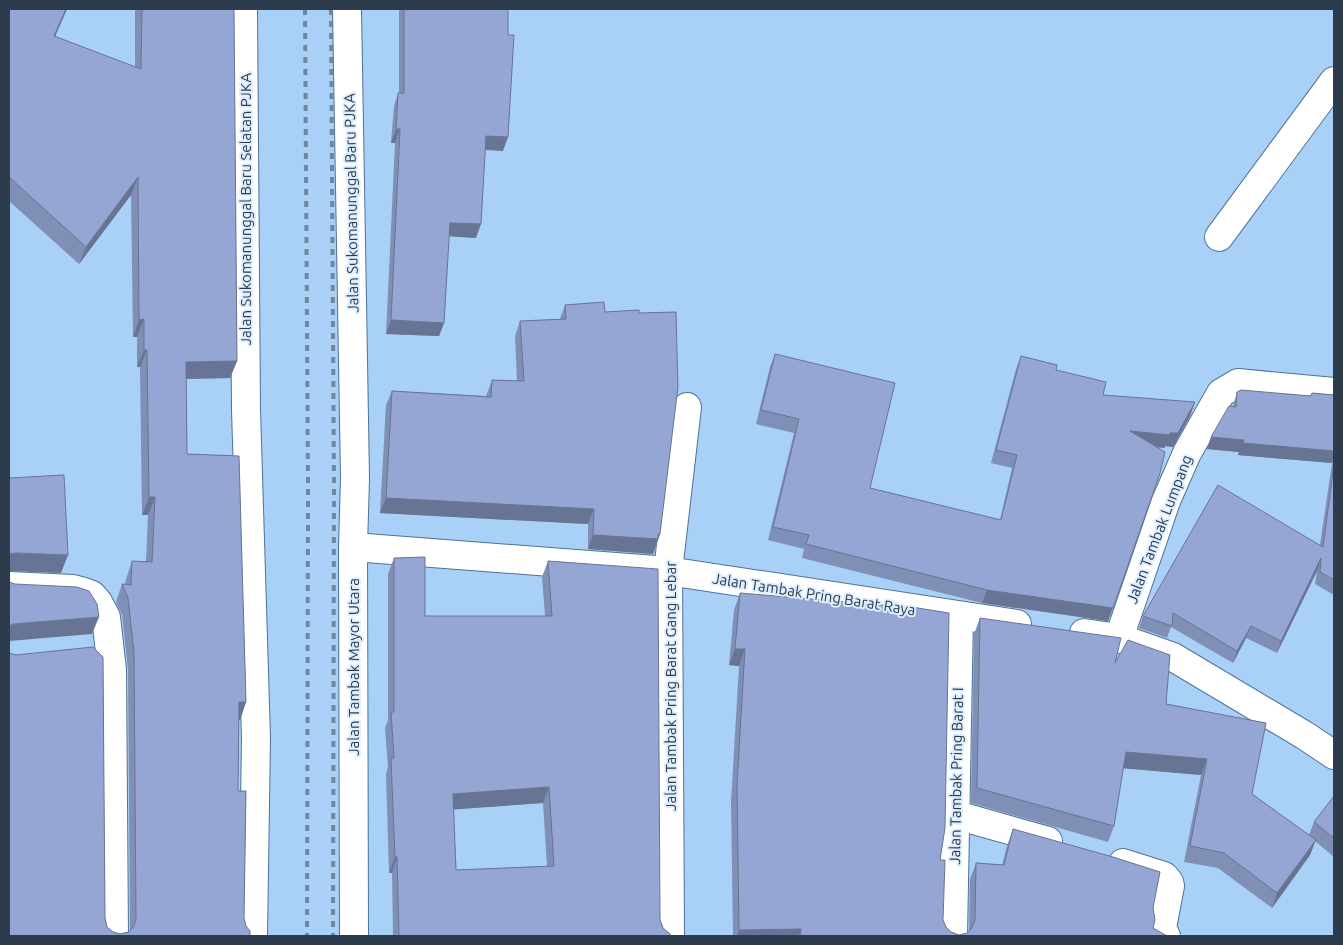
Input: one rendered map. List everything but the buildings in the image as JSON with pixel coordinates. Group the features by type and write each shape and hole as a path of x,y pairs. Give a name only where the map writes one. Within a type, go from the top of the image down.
{"street":[{"name":"Jalan Sukomanunggal Baru Selatan PJKA","path":"243,9 246,416 256,738 253,936"},
{"name":"Jalan Sukomanunggal Baru PJKA","path":"348,9 355,397"},
{"path":"1219,237 1334,82"},
{"name":"Jalan Tambak Lumpang","path":"1119,638 1166,501 1187,453 1221,393 1238,383 1334,392"},
{"name":"Jalan Tambak Mayor Utara","path":"354,936 353,547 355,397"},
{"name":"Jalan Tambak Pring Barat Gang Lebar","path":"670,936 668,571 687,407"},
{"name":"Jalan Tambak Pring Barat Raya","path":"353,547 668,571 959,616 1119,638 1173,657 1332,747"},
{"path":"9,586 73,589 92,595 106,618 112,670 114,936"},
{"name":"Jalan Tambak Pring Barat I","path":"953,936 959,616"},
{"path":"82,650 100,654 105,658 112,670"},
{"path":"956,815 1076,849"},
{"path":"1103,856 1164,876 1169,882 1170,886 1162,928 1162,932 1166,936"}],"railway":[{"path":"305,9 308,488 307,936"},
{"path":"331,9 334,489 333,936"}]}
